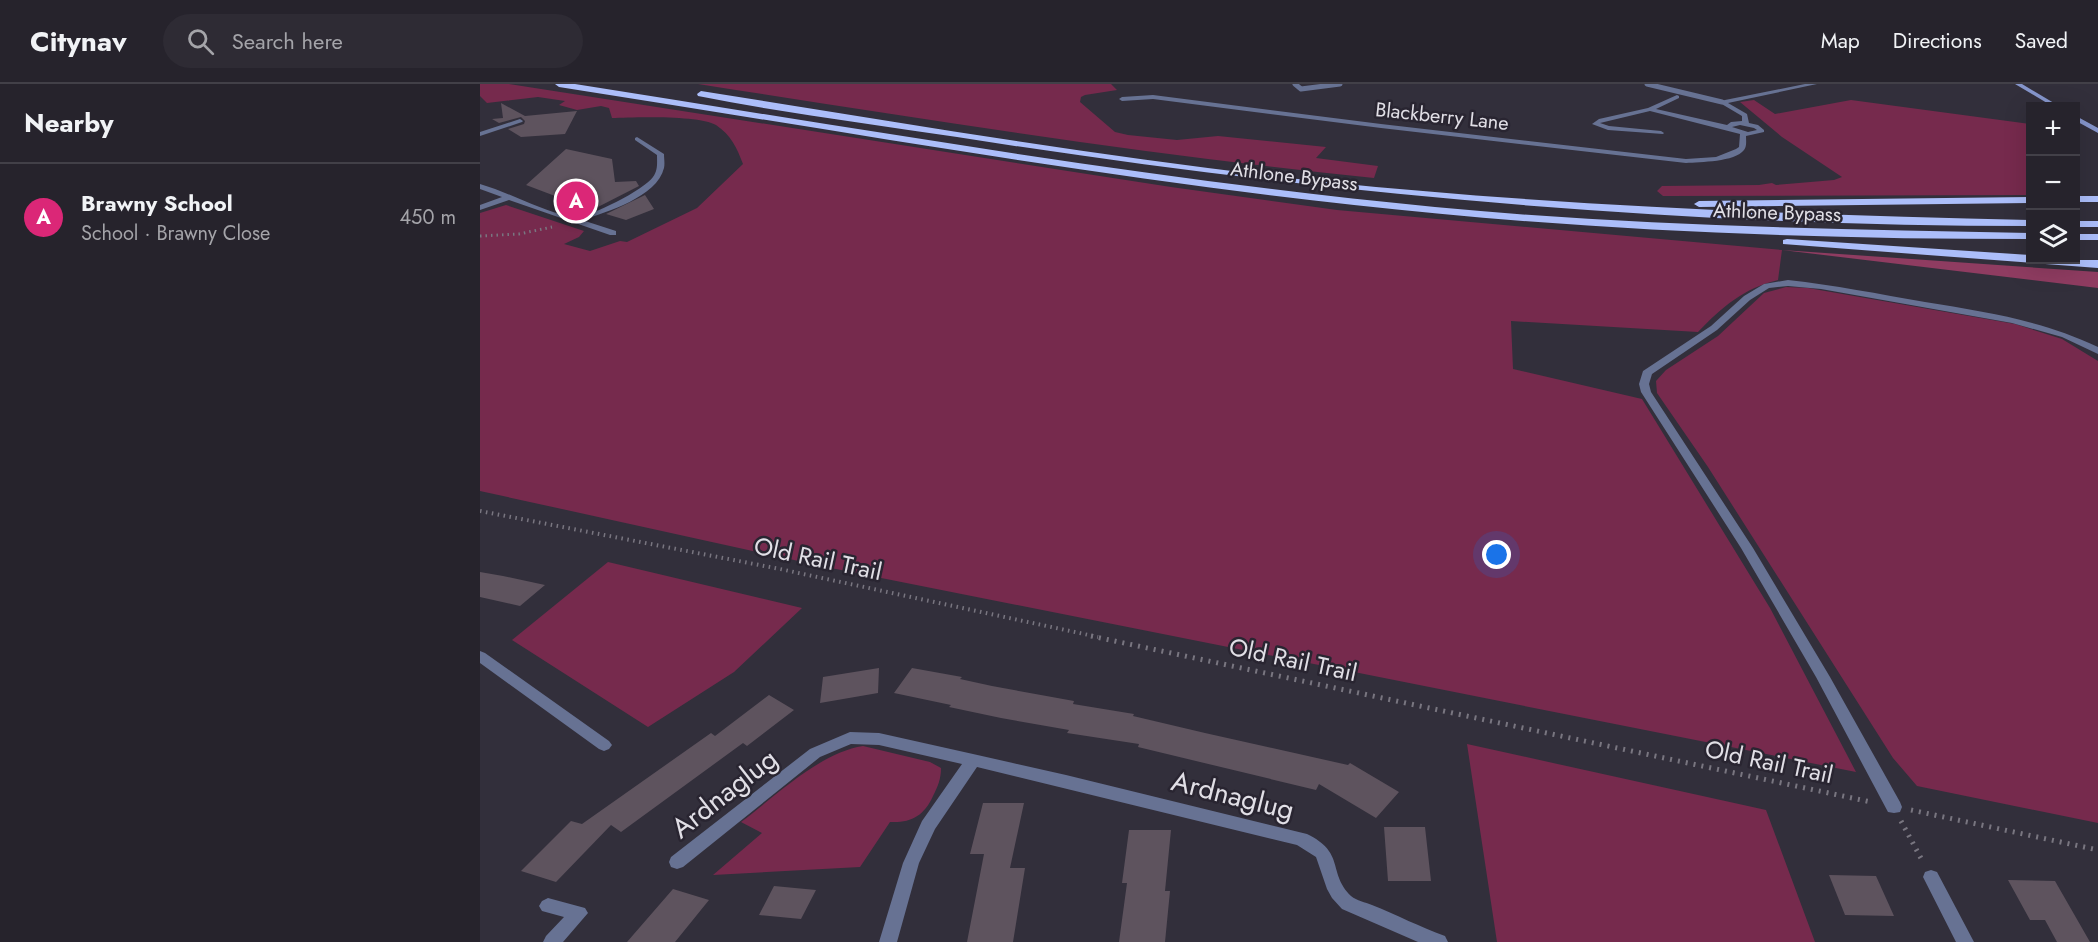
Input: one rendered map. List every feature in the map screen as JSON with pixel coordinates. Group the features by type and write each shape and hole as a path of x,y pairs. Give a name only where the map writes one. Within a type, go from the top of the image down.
{"highway":[{"name":"Athlone Bypass","path":"560,84 1232,187 1359,202 1673,226 2026,236"},
{"name":"Athlone Bypass","path":"694,93 1148,162 1322,184 1582,207 1811,219 2026,223"},
{"path":"1148,162 1499,195 1667,203 2026,200"},
{"path":"2080,199 2098,199"},
{"path":"1359,202 1428,212 1557,224 2026,259"},
{"path":"2080,224 2098,224"},
{"path":"2080,237 2098,237"},
{"path":"2080,263 2098,264"}],"main road":[{"path":"2018,84 2049,102"},
{"path":"2080,120 2098,131"}],"street":[{"path":"1722,102 1814,84"},
{"name":"Blackberry Lane","path":"1122,99 1153,97 1686,161 1717,159 1739,151 1743,134 1762,131 1746,123 1745,115 1722,102"},
{"path":"1661,133 1608,129 1595,124 1606,119 1650,109 1677,97"},
{"path":"1650,109 1727,127 1743,134"},
{"path":"480,134 520,121"},
{"path":"1727,127 1735,123 1746,123"},
{"path":"575,220 631,198 656,179 662,165 660,154 637,139"},
{"path":"480,186 613,233"},
{"path":"480,208 510,197"},
{"path":"1894,807 1823,677 1747,548 1646,392 1644,384 1647,373 1714,328 1747,298 1767,286 1788,283 1821,286 2013,320 2065,335 2098,351"},
{"path":"480,656 604,745"},
{"name":"Ardnaglug","path":"677,862 815,753 839,741 859,737 879,739 1182,809 1316,844 1326,857 1329,876 1335,890 1348,904 1439,942"},
{"path":"888,942 911,863 928,826 972,760"},
{"path":"1931,877 1965,942"},
{"path":"548,906 579,913 552,942"}],"lane":[{"path":"1295,84 1301,89 1340,84"},
{"path":"1647,84 1722,102"}],"path":[{"path":"480,236 519,234 575,220"},
{"name":"Old Rail Trail","path":"480,511 780,569 2098,850"},
{"path":"1894,807 1931,877"}],"shaded area":[{"path":"480,84 509,84 1171,187 1337,210 1782,250 1778,280 1744,293 1716,314 1698,332 1511,321 1513,369 1642,399 1770,608 1856,772 826,567 480,491 480,213 506,205 584,231 579,237 564,244 590,251 620,241 627,242 697,208 743,164 730,138 716,125 708,122 666,117 612,118 609,108 601,106 577,110 559,105 565,101 538,97 487,103 480,96"},
{"path":"698,84 1111,84 1117,90 1085,95 1081,97 1080,102 1115,132 1177,140 1218,136 1326,147 1316,158 1378,166 1374,178 1205,159"},
{"path":"1754,100 1775,114 1851,100 2026,123 2026,195 1663,196 1657,191 1662,186 1772,183 1776,185 1834,180 1842,177 1782,137 1740,102"},
{"path":"1782,250 2098,272 2098,288"},
{"path":"1786,287 1808,288 2015,324 2062,339 2098,361 2098,823 1917,786 1893,758 1708,467 1657,393 1656,381 1666,370 1718,336 1764,293"},
{"path":"608,562 802,608 734,672 648,727 512,640"},
{"path":"1467,744 1766,810 1815,942 1497,942"},
{"path":"863,746 930,762 941,768 938,786 925,809 916,817 890,822 860,867 713,875 762,833 741,822 814,766 847,750"}],"building":[{"path":"501,103 525,116 577,111 565,134 521,137 508,129 524,124 525,121 521,117 499,123 492,119 503,118"},
{"path":"566,149 612,159 615,182 636,181 639,186 592,210 526,185"},
{"path":"645,195 654,209 626,220 606,214"},
{"path":"480,572 545,585 520,606 480,597"},
{"path":"879,668 878,693 820,703 823,677"},
{"path":"912,668 1074,701 1073,704 1134,714 1133,716 1348,765 1350,763 1399,792 1376,818 1319,784 1316,790 1138,747 1139,744 1067,733 1069,730 1001,718 894,693"},
{"path":"769,695 794,710 747,746 743,743 621,832 611,825 556,882 521,871 571,821 582,824 711,733 715,736"},
{"path":"983,803 1024,803 1010,868 1025,868 1013,942 967,942 984,854 970,854"},
{"path":"1384,827 1425,827 1431,881 1388,881"},
{"path":"1129,830 1171,830 1165,891 1170,891 1165,942 1119,942 1127,883 1122,883"},
{"path":"1829,875 1876,876 1894,916 1845,915"},
{"path":"2008,880 2055,881 2090,942 2057,942 2045,920 2030,920"},
{"path":"774,886 816,890 801,919 759,915"},
{"path":"673,889 709,900 675,942 627,942"}],"place":[{"name":"Brawny School","path":"576,201"}]}
